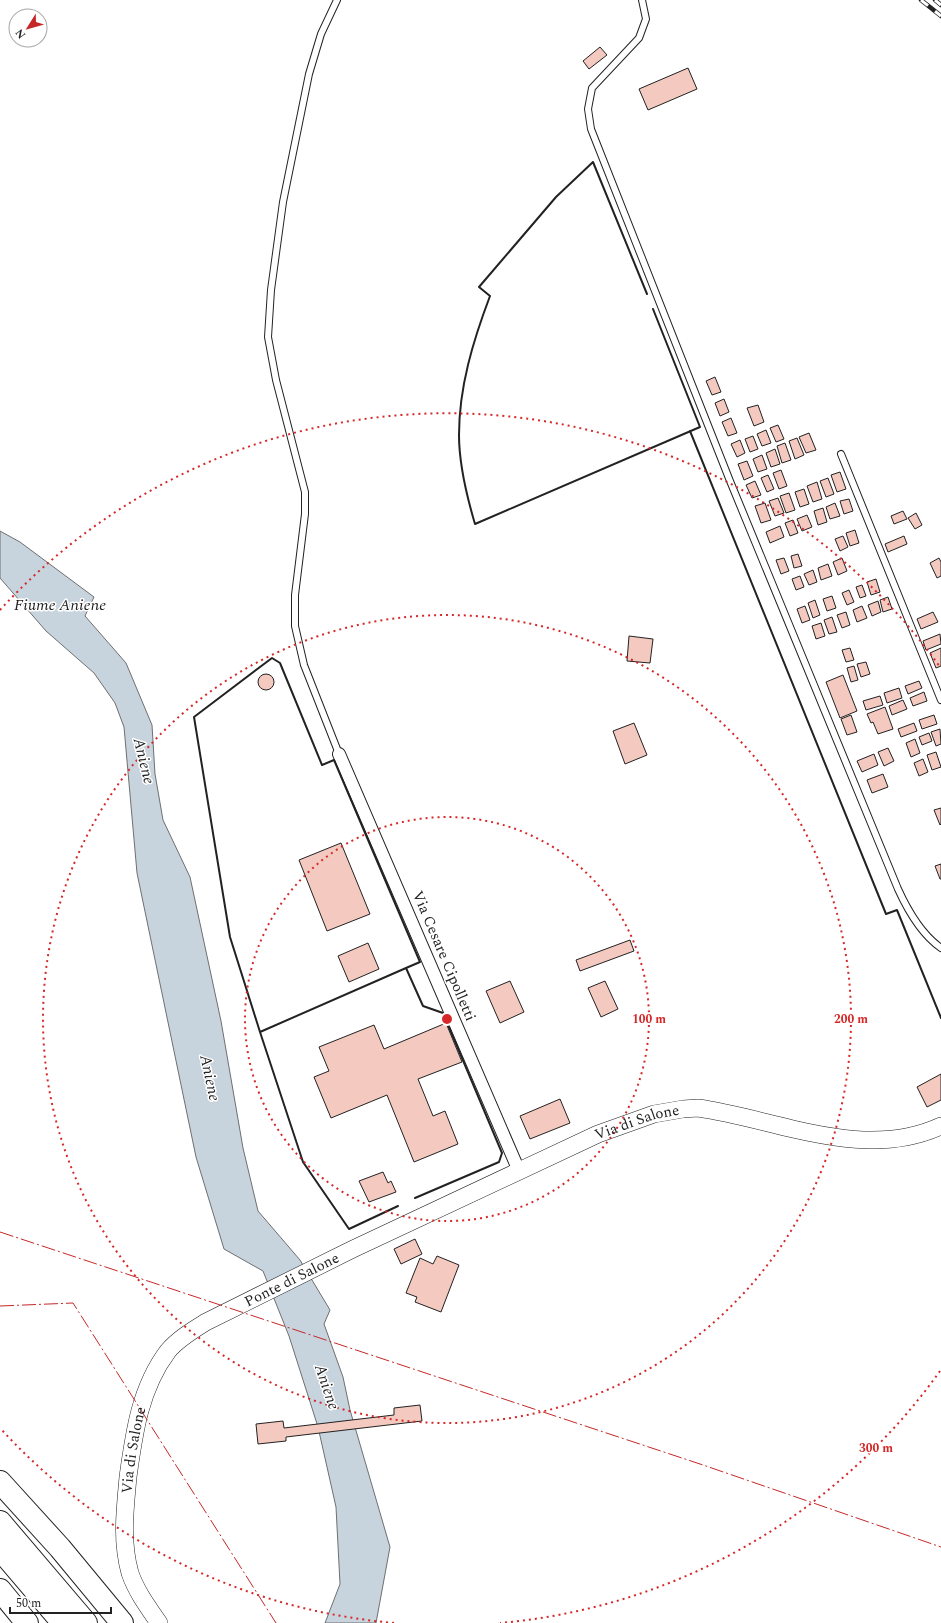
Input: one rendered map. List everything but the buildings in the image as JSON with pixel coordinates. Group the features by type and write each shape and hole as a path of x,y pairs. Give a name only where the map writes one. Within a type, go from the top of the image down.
{"highway":[{"path":"0,1482 60,1548 122,1623"},
{"path":"0,1522 86,1623"},
{"path":"0,1549 63,1623"},
{"path":"0,1590 27,1623"}],"street":[{"name":"Via Cesare Cipolletti","path":"339,754 518,1171"},
{"name":"Via di Salone","path":"353,1249 518,1171 625,1123 654,1114 684,1109 714,1110 824,1135 885,1140 907,1138 941,1126"},
{"name":"Ponte di Salone","path":"230,1309 353,1249"},
{"name":"Via di Salone","path":"159,1623 139,1593 131,1574 126,1554 124,1514 133,1439 143,1397 159,1364 169,1350 185,1335 230,1309"}],"lane":[{"path":"337,0 321,34 309,74 286,187 271,290 268,337 276,380 305,492 305,514 295,595 296,626 304,665 339,754"},
{"path":"642,0 646,19 639,38 595,83 592,88 588,109 591,129 730,481 898,889 908,909 920,927 941,948"},
{"path":"841,454 941,700"}],"water":[{"name":"Fiume Aniene","path":"0,531 20,542 94,597 85,616 126,663 152,725 155,774 163,820 190,877 221,1021 243,1148 258,1211 300,1260 330,1310 324,1324 343,1377 350,1410 390,1547 376,1623 325,1623 340,1584 336,1507 318,1427 289,1336 263,1271 224,1249 196,1157 137,873 124,727 115,703 94,673 46,631 0,578"}],"railway":[{"path":"921,0 941,16"},
{"path":"935,0 941,5"}],"wall":[{"path":"647,294 593,162 556,197 479,287 490,296 468,364 461,399 459,435 460,457 464,480 475,524 700,427 653,309"},
{"path":"690,431 886,914 897,910 941,1018"},
{"path":"406,968 260,1032 230,937 194,717 272,658 280,663 322,765 334,760 420,962 406,968 423,1006 443,1013 502,1153 499,1162 415,1198"},
{"path":"260,1032 303,1162 349,1229 398,1206"}],"power":[{"path":"0,1232 703,1465 941,1547"},
{"path":"0,1306 73,1303 276,1623"}],"water label":[{"name":"Aniene","path":"144,761"},
{"name":"Aniene","path":"210,1078"},
{"name":"Aniene","path":"327,1387"}]}
